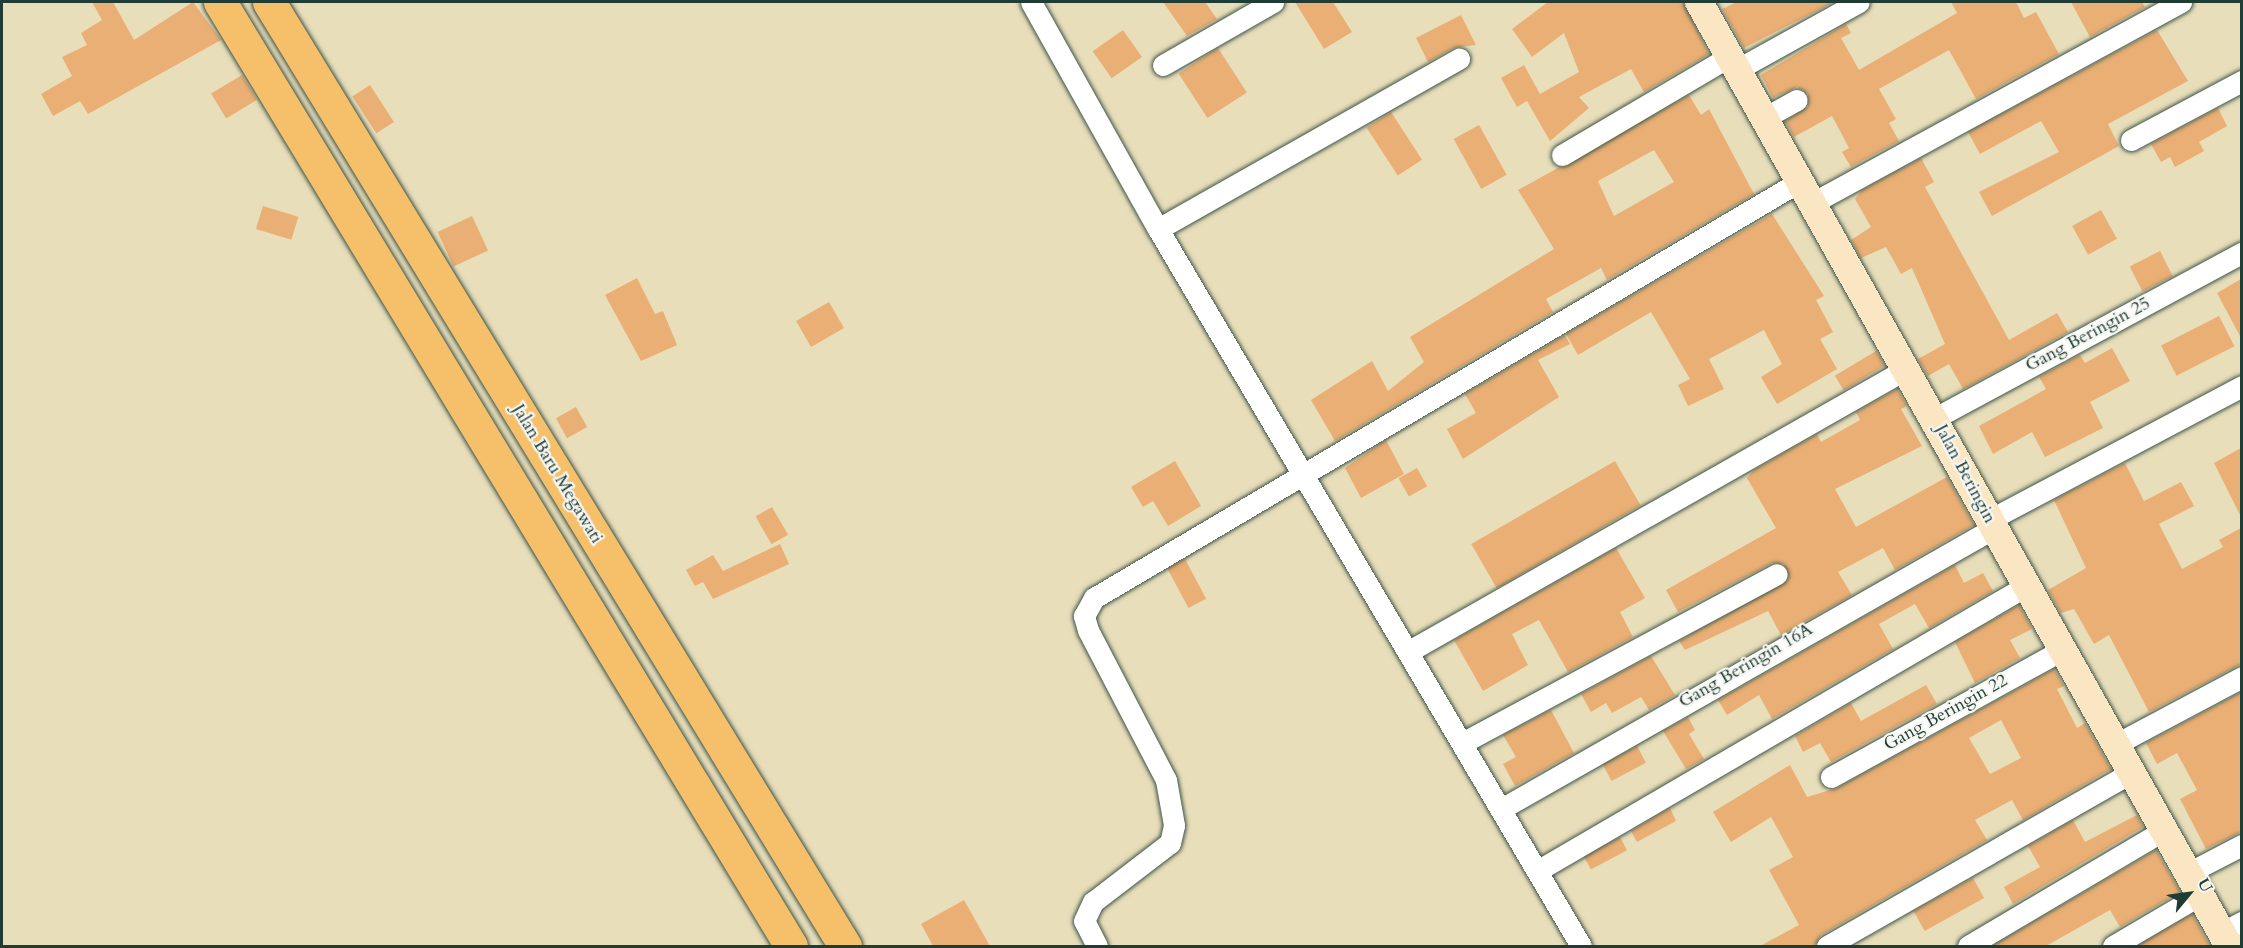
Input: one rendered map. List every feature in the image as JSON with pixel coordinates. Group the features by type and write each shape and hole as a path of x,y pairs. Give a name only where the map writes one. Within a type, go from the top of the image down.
{"highway":[{"path":"220,2 511,489 791,946"},
{"name":"Jalan Baru Megawati","path":"269,2 845,946"},
{"path":"511,489 552,467"},
{"path":"561,568 598,542"}],"street":[{"path":"1031,2 1158,229 1300,472 1411,650 1462,743 1581,946"},
{"path":"1163,65 1273,2"},
{"name":"Jalan Beringin","path":"1699,2 1809,190 1991,524 2194,884 2231,934"},
{"path":"1562,155 1734,62 1859,2"},
{"path":"1097,946 1084,921 1093,902 1170,843 1174,825 1166,780 1088,630 1087,606 1300,472 1809,190 2181,2"},
{"path":"1158,229 1459,59"},
{"path":"2131,140 2241,81"},
{"path":"1766,117 1797,100"},
{"name":"Gang Beringin 25","path":"1935,418 2241,253"},
{"path":"1411,650 1906,369"},
{"name":"Gang Beringin 16A","path":"1501,809 1991,524 2241,386"},
{"path":"1462,743 1777,574"},
{"path":"1538,871 2026,586"},
{"name":"Gang Beringin 22","path":"1831,777 2062,650"},
{"path":"2116,744 2241,677"},
{"path":"1827,946 2132,772"},
{"path":"1968,946 2164,830"},
{"path":"2113,946 2194,884 2241,844"}],"building":[{"path":"92,2 113,2 134,40 193,2 221,40 88,114 80,101 53,116 41,94 72,76 62,57 87,45 81,33 102,20"},
{"path":"1163,2 1205,2 1217,19 1187,36"},
{"path":"1295,2 1333,2 1352,32 1324,49"},
{"path":"1548,2 1683,2 1709,54 1644,92 1631,69 1579,97 1589,108 1550,141 1527,101 1517,107 1501,78 1524,65 1540,94 1579,72 1564,33 1532,57 1512,29"},
{"path":"1737,2 1834,2 1744,48 1722,9"},
{"path":"1951,2 2016,2 2024,18 2036,12 2059,54 1976,99 1949,50 1879,89 1896,119 1889,123 1899,141 1851,167 1842,152 1849,148 1832,116 1794,137 1785,121 1808,107 1808,94 1797,87 1773,98 1761,75 1846,24 1851,33 1841,38 1859,70 1957,13"},
{"path":"2071,2 2142,2 2145,7 2090,37"},
{"path":"1461,15 1476,45 1453,48 1428,62 1416,38"},
{"path":"1123,30 1142,57 1112,78 1093,51"},
{"path":"2157,30 2188,81 2108,124 2119,146 1992,216 1979,192 2059,152 2041,121 1980,154 1968,132"},
{"path":"1218,48 1247,92 1207,118 1179,74"},
{"path":"242,75 257,100 226,118 211,94"},
{"path":"370,85 394,122 376,133 352,96"},
{"path":"1689,95 1701,115 1709,109 1754,194 1607,280 1601,268 1546,299 1553,312 1335,441 1311,400 1372,361 1388,391 1424,362 1410,337 1554,249 1518,190","holes":["1654,150 1674,182 1614,216 1598,181"]},
{"path":"2218,108 2227,126 2199,142 2204,151 2175,167 2170,157 2161,162 2151,144"},
{"path":"1391,112 1422,160 1398,176 1367,128"},
{"path":"1479,125 1507,175 1481,189 1454,139"},
{"path":"1921,158 1934,182 1925,187 2009,340 2057,313 2068,332 1963,389 1949,364 1928,376 1918,359 1945,344 1912,268 1901,274 1886,247 1861,258 1851,240 1871,227 1855,199 1862,190"},
{"path":"263,206 298,217 291,240 256,229"},
{"path":"2101,210 2117,239 2088,255 2072,226"},
{"path":"1772,214 1824,296 1816,300 1833,332 1820,339 1837,369 1777,404 1761,377 1782,364 1764,330 1709,359 1724,389 1688,406 1678,385 1690,379 1651,312 1578,355 1566,334"},
{"path":"472,216 488,250 454,266 438,232"},
{"path":"2160,251 2173,276 2142,291 2130,266"},
{"path":"637,278 655,314 663,311 677,345 641,361 605,295"},
{"path":"2241,279 2241,338 2217,293"},
{"path":"829,302 844,328 811,347 796,321"},
{"path":"2219,316 2234,346 2177,376 2161,346"},
{"path":"1565,335 1570,344 1538,360 1559,397 1463,459 1447,429 1476,413 1465,394"},
{"path":"2112,348 2130,381 2090,402 2103,428 2045,457 2032,432 1993,454 1979,426 2046,389 2039,377 2080,355 2085,363"},
{"path":"1876,351 1885,366 1844,390 1835,376"},
{"path":"1897,389 1907,406 1901,409 1922,446 1835,489 1856,527 1947,477 1974,525 1895,570 1883,548 1838,572 1852,595 1781,635 1768,611 1685,650 1679,641 1788,580 1784,564 1772,563 1678,612 1666,590 1776,528 1747,478 1754,470 1817,434 1821,442 1860,420 1856,412"},
{"path":"576,407 587,427 567,438 556,418"},
{"path":"1386,440 1404,474 1361,498 1345,468"},
{"path":"2241,448 2241,517 2214,463"},
{"path":"1175,461 1201,506 1168,526 1153,501 1143,507 1131,487"},
{"path":"1615,461 1640,505 1497,588 1471,544"},
{"path":"2125,463 2144,501 2181,482 2194,506 2159,524 2182,569 2223,547 2219,540 2241,528 2241,664 2149,712 2109,635 2094,644 2074,609 2061,613 2048,590 2086,568 2054,500"},
{"path":"1417,468 1427,486 1409,497 1399,478"},
{"path":"772,507 788,535 772,544 756,516"},
{"path":"780,544 789,564 713,599 703,582 695,586 686,570 713,555 723,571"},
{"path":"1616,548 1645,598 1620,612 1633,637 1568,672 1539,620 1512,634 1528,665 1483,691 1454,640"},
{"path":"1185,559 1206,599 1188,608 1167,568"},
{"path":"1955,565 1964,583 1983,573 1993,591 1929,628 1915,604 1879,624 1893,649 1772,719 1759,695 1727,715 1718,700"},
{"path":"2019,605 2032,629 2010,640 2020,658 1975,683 1955,642"},
{"path":"1651,656 1675,695 1649,710 1641,697 1612,713 1606,703 1591,712 1581,694"},
{"path":"2054,669 2064,686 2057,689 2077,728 2085,723 2111,769 2023,820 2012,800 1975,820 1987,840 1821,935 1814,946 1760,946 1799,925 1769,870 1793,857 1771,817 1731,842 1713,812 1790,765 1807,797 1837,788","holes":["2001,720 2021,758 1990,774 1969,738"]},
{"path":"1926,685 1937,704 1831,762 1820,743 1803,752 1795,736 1851,703 1861,721"},
{"path":"2241,692 2241,832 2206,849 2180,799 2197,790 2177,753 2157,764 2146,743"},
{"path":"1551,710 1574,753 1515,786 1503,764 1516,757 1503,735"},
{"path":"1688,717 1695,730 1689,734 1704,759 1686,769 1663,731"},
{"path":"1637,746 1646,763 1611,781 1603,764"},
{"path":"1670,808 1676,821 1637,842 1631,831"},
{"path":"2137,815 2143,827 2013,904 2004,887 2040,867 2028,846 2073,820 2085,842"},
{"path":"1620,837 1627,850 1591,869 1584,856"},
{"path":"2156,850 2180,892 2120,927 2110,910 2046,946 1992,946"},
{"path":"1973,878 1984,898 1925,931 1914,911"},
{"path":"964,900 990,946 933,946 921,924"},
{"path":"2192,914 2210,946 2137,946"}]}
